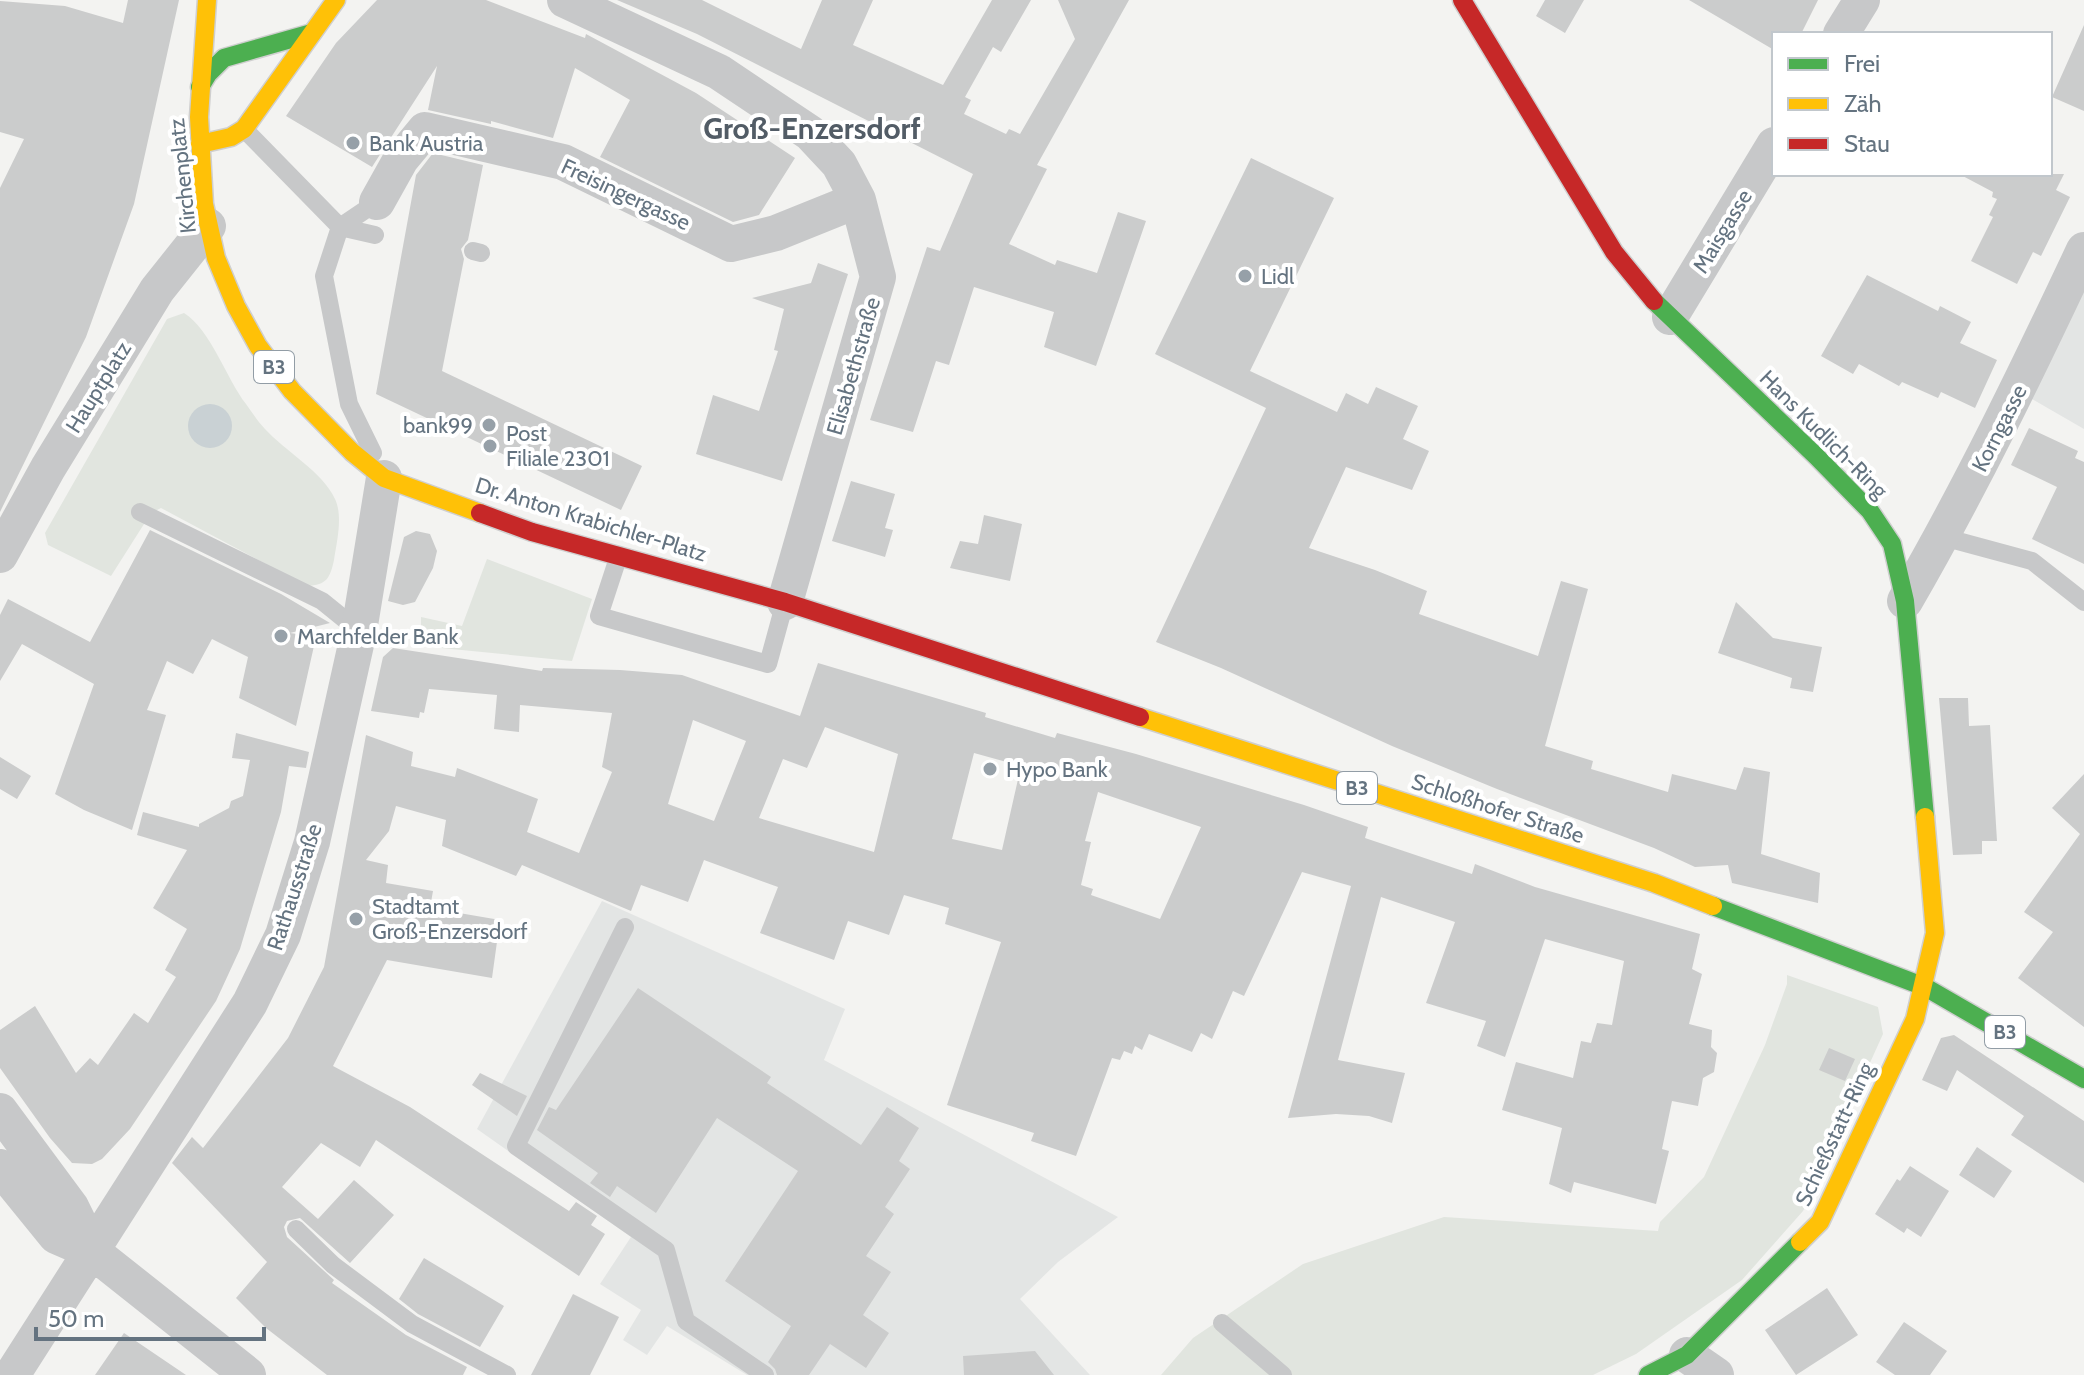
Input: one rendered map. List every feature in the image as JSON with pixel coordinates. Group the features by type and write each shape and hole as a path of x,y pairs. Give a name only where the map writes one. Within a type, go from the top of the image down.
{"main road":[{"path":"200,144 231,137 244,129 336,0"},
{"name":"Hans Kudlich-Ring","path":"1462,0 1614,252 1652,300 1870,511 1892,544 1905,601 1935,933 1925,987"},
{"path":"206,5 229,45 242,49"},
{"name":"Kirchenplatz","path":"206,5 200,87 200,144 208,226 216,258 236,306 258,346 298,397 352,452 384,478"},
{"path":"200,87 207,72 226,56 242,49 280,44 312,33"},
{"name":"Dr. Anton Krabichler-Platz","path":"384,478 532,532 785,602"},
{"name":"Schloßhofer Straße","path":"785,602 1654,883 1925,987 2084,1079"},
{"name":"Schießstatt-Ring","path":"1648,1375 1701,1365 1820,1222 1915,1019 1925,987"}],"street":[{"name":"Elisabethstraße","path":"565,0 719,72 810,133 839,164 858,200 878,277 785,602"},
{"path":"1842,32 1862,0"},
{"name":"Freisingergasse","path":"376,219 401,159 425,130 563,162 731,244 776,233 858,200"},
{"name":"Maisgasse","path":"1670,317 1772,148"},
{"name":"Hauptplatz","path":"0,555 48,468 157,290 208,226"},
{"name":"Korngasse","path":"1905,601 1943,537 2018,391 2084,250"},
{"name":"Rathausstraße","path":"12,1375 250,1003 283,935 312,842 359,631 384,478"},
{"path":"0,1111 71,1207 93,1252"},
{"path":"0,1167 56,1236 93,1252 248,1375"}],"lane":[{"path":"244,129 340,227"},
{"path":"340,227 376,219"},
{"path":"340,227 376,219"},
{"path":"340,227 324,276 349,404 384,478"},
{"path":"140,512 322,601 359,631"},
{"path":"1943,537 2032,561 2084,602"},
{"path":"619,555 599,616 768,664 785,602"},
{"path":"625,927 516,1146 666,1250 686,1321 765,1375"},
{"path":"296,1229 333,1265 412,1324 507,1375"},
{"path":"1222,1323 1283,1375"}],"shaded area":[{"path":"2084,250 2084,429 2018,391"},
{"path":"184,313 202,331 260,423 322,480 335,499 339,513 338,537 331,572 323,582 307,586 161,508 151,513 111,576 48,545 45,533 167,319"},
{"path":"210,404 226,410 232,426 226,442 210,448 194,442 188,426 194,410"},
{"path":"487,559 592,599 572,661 421,646 421,617 462,626"},
{"path":"602,901 845,1009 824,1060 1118,1217 1058,1262 1020,1299 1090,1375 747,1375 667,1326 647,1355 623,1340 641,1310 600,1284 631,1237 477,1129"},
{"path":"1787,975 1878,1007 1883,1034 1803,1211 1742,1280 1636,1354 1593,1375 1161,1375 1193,1338 1303,1264 1444,1217 1658,1231 1660,1222 1704,1177 1765,1045 1787,984"}],"building":[{"path":"128,0 179,0 134,204 86,337 0,512 0,188 24,139 0,132 0,1 65,6 123,23"},
{"path":"377,0 486,0 585,38 586,34 696,93 795,158 759,215 733,222 600,157 630,100 575,68 553,138 491,121 491,124 428,110 437,66 372,167 286,116 336,43"},
{"path":"617,0 702,0 801,49 822,0 873,0 853,45 943,85 992,0 1031,0 1001,52 993,47 965,97 971,100 964,114 1006,134 1009,129 1020,134 1075,39 1058,0 1129,0 1037,165 1047,169 1009,244 1055,265 1057,260 1097,273 1118,212 1146,221 1096,366 1044,347 1054,312 974,287 949,365 936,361 913,432 870,420 927,247 940,251 973,174 697,34"},
{"path":"1545,0 1584,0 1565,33 1536,16"},
{"path":"1689,0 1818,0 1802,32 1772,32 1772,49"},
{"path":"2084,25 2084,111 2052,97"},
{"path":"433,153 483,165 468,240 461,249 464,259 442,371 642,466 621,510 376,394 416,175"},
{"path":"1251,158 1334,198 1250,371 1337,412 1346,393 1368,404 1376,387 1418,406 1403,439 1429,451 1412,490 1346,467 1309,548 1427,591 1419,614 1538,656 1561,581 1588,589 1545,746 1593,761 1591,769 1668,792 1672,774 1736,790 1744,767 1770,772 1761,854 1820,873 1818,903 1732,883 1728,865 1695,867 1654,848 1392,746 1221,668 1156,642 1266,408 1155,354"},
{"path":"2064,174 2056,190 2070,197 2041,256 2033,252 2017,284 1971,261 1993,217 1989,215 1997,199 1992,197 1993,192 1963,176"},
{"path":"818,263 848,274 782,481 696,454 713,395 759,411 778,351 774,350 784,309 752,298 811,283"},
{"path":"1867,275 1938,311 1940,306 1971,322 1960,343 1997,360 1975,408 1941,392 1938,398 1902,382 1899,386 1859,364 1853,374 1821,356"},
{"path":"2029,428 2078,451 2075,458 2084,462 2084,564 2032,539 2057,487 2011,465"},
{"path":"851,481 895,494 885,528 893,530 885,557 832,541"},
{"path":"984,515 1022,524 1010,581 950,568 960,541 978,544"},
{"path":"150,530 281,594 330,623 290,633 316,637 296,726 239,698 248,657 212,639 193,674 167,661 147,710 166,715 132,830 55,794 94,684 22,644 0,681 0,615 8,599 90,642"},
{"path":"416,531 430,534 437,551 433,568 415,602 403,605 388,601 404,537"},
{"path":"1736,602 1773,638 1822,647 1813,692 1790,688 1792,678 1718,653"},
{"path":"393,648 542,671 543,668 620,670 682,675 800,716 818,663 986,713 985,717 1055,738 1057,733 1136,754 1304,805 1368,827 1365,838 1472,874 1475,864 1535,887 1700,934 1692,969 1702,974 1689,1024 1712,1030 1711,1047 1717,1053 1714,1072 1703,1078 1698,1106 1672,1101 1662,1149 1669,1151 1656,1204 1574,1182 1571,1193 1549,1184 1562,1128 1502,1110 1516,1062 1573,1078 1581,1041 1591,1043 1597,1023 1612,1025 1624,961 1545,939 1505,1057 1477,1046 1486,1021 1426,1003 1455,922 1381,897 1338,1060 1405,1073 1392,1123 1369,1116 1336,1114 1288,1118 1351,886 1302,872 1244,996 1233,991 1212,1039 1201,1033 1192,1052 1149,1034 1142,1050 1135,1046 1132,1054 1124,1051 1120,1060 1112,1058 1076,1156 1031,1141 1034,1133 947,1105 1001,942 945,924 949,908 904,895 889,935 848,921 834,960 760,933 778,887 704,860 688,902 641,885 631,911 522,865 516,876 442,846 446,820 396,806 389,831 366,860 388,865 386,883 433,891 430,908 500,920 492,978 387,960 333,1066 410,1107 569,1211 576,1202 597,1216 591,1225 605,1234 579,1276 376,1140 360,1167 321,1143 282,1187 318,1219 354,1180 394,1215 350,1263 300,1218 287,1221 284,1227 287,1237 334,1280 332,1283 406,1335 467,1367 463,1375 327,1375 266,1328 236,1298 267,1262 172,1163 192,1137 203,1148 288,1038 324,967 366,735 413,752 411,766 455,777 457,768 538,799 527,832 579,853 612,772 602,767 612,713 520,705 519,732 494,729 497,695 429,689 424,713 420,712 419,718 371,711 383,657","holes":["693,720 746,741 714,821 668,804","825,727 898,754 874,852 759,818 783,759 807,768","974,753 1021,766 1002,850 952,839","1098,792 1201,827 1160,919 1091,895 1093,889 1081,885 1091,842 1085,841"]},
{"path":"1939,698 1968,698 1969,726 1990,725 1997,841 1982,841 1982,854 1953,855"},
{"path":"236,733 309,752 306,768 289,766 281,812 240,949 216,1001 130,1129 102,1159 92,1164 72,1163 50,1138 0,1068 0,1030 35,1006 76,1073 90,1058 98,1065 134,1013 148,1023 176,977 165,970 187,929 153,908 187,850 137,835 143,812 199,827 199,824 229,808 231,801 243,796 250,760 232,758"},
{"path":"0,757 31,776 17,799 0,789"},
{"path":"2084,774 2084,1027 2018,978 2053,932 2024,912 2080,834 2052,808"},
{"path":"638,988 771,1077 767,1083 861,1145 887,1107 919,1128 899,1161 910,1169 885,1207 894,1214 866,1256 891,1272 863,1315 889,1333 866,1368 830,1344 809,1375 777,1375 768,1362 791,1326 725,1281 798,1171 717,1118 656,1213 617,1186 610,1197 590,1183 598,1173 537,1130 549,1107 556,1110"},
{"path":"1954,1035 2084,1121 2084,1183 2011,1135 2024,1116 1957,1070 1947,1091 1922,1080 1941,1038"},
{"path":"1829,1048 1855,1059 1845,1081 1819,1070"},
{"path":"480,1073 527,1096 517,1116 472,1085"},
{"path":"1977,1147 2012,1171 1994,1198 1959,1175"},
{"path":"1910,1166 1949,1191 1921,1237 1907,1228 1904,1233 1875,1214 1897,1179 1900,1181"},
{"path":"424,1258 504,1306 480,1347 418,1314 399,1299"},
{"path":"1827,1288 1858,1335 1796,1375 1765,1330"},
{"path":"573,1294 619,1317 590,1375 531,1375"},
{"path":"1904,1322 1947,1351 1930,1375 1895,1375 1876,1362"},
{"path":"124,1333 186,1375 95,1375"},
{"path":"1035,1351 1054,1375 964,1375 963,1356"}],"traffic: fast":[{"path":"200,87 224,58 312,33"},
{"path":"1654,301 1870,511 1892,544 1905,601 1925,817"},
{"path":"1713,906 1925,987 2084,1079"},
{"path":"1648,1375 1687,1355 1800,1242"}],"traffic: slow":[{"path":"207,0 199,117 204,204 216,258 236,306 258,346 292,391 352,452 384,478 480,513"},
{"path":"200,144 231,137 244,129 336,0"},
{"path":"1140,717 1654,883 1713,906"},
{"path":"1800,1242 1820,1222 1915,1019 1935,933 1925,817"}],"traffic: jam":[{"path":"1462,0 1614,252 1654,301"},
{"path":"480,513 532,532 785,602 1140,717"}],"place":[{"name":"Bank Austria","path":"353,143"},
{"name":"Lidl","path":"1245,276"},
{"name":"bank99","path":"489,425"},
{"name":"Post Filiale 2301","path":"490,446"},
{"name":"Marchfelder Bank","path":"281,636"},
{"name":"Hypo Bank","path":"990,769"},
{"name":"Stadtamt Groß-Enzersdorf","path":"356,919"}],"district":[{"name":"Groß-Enzersdorf","path":"812,129"}]}
